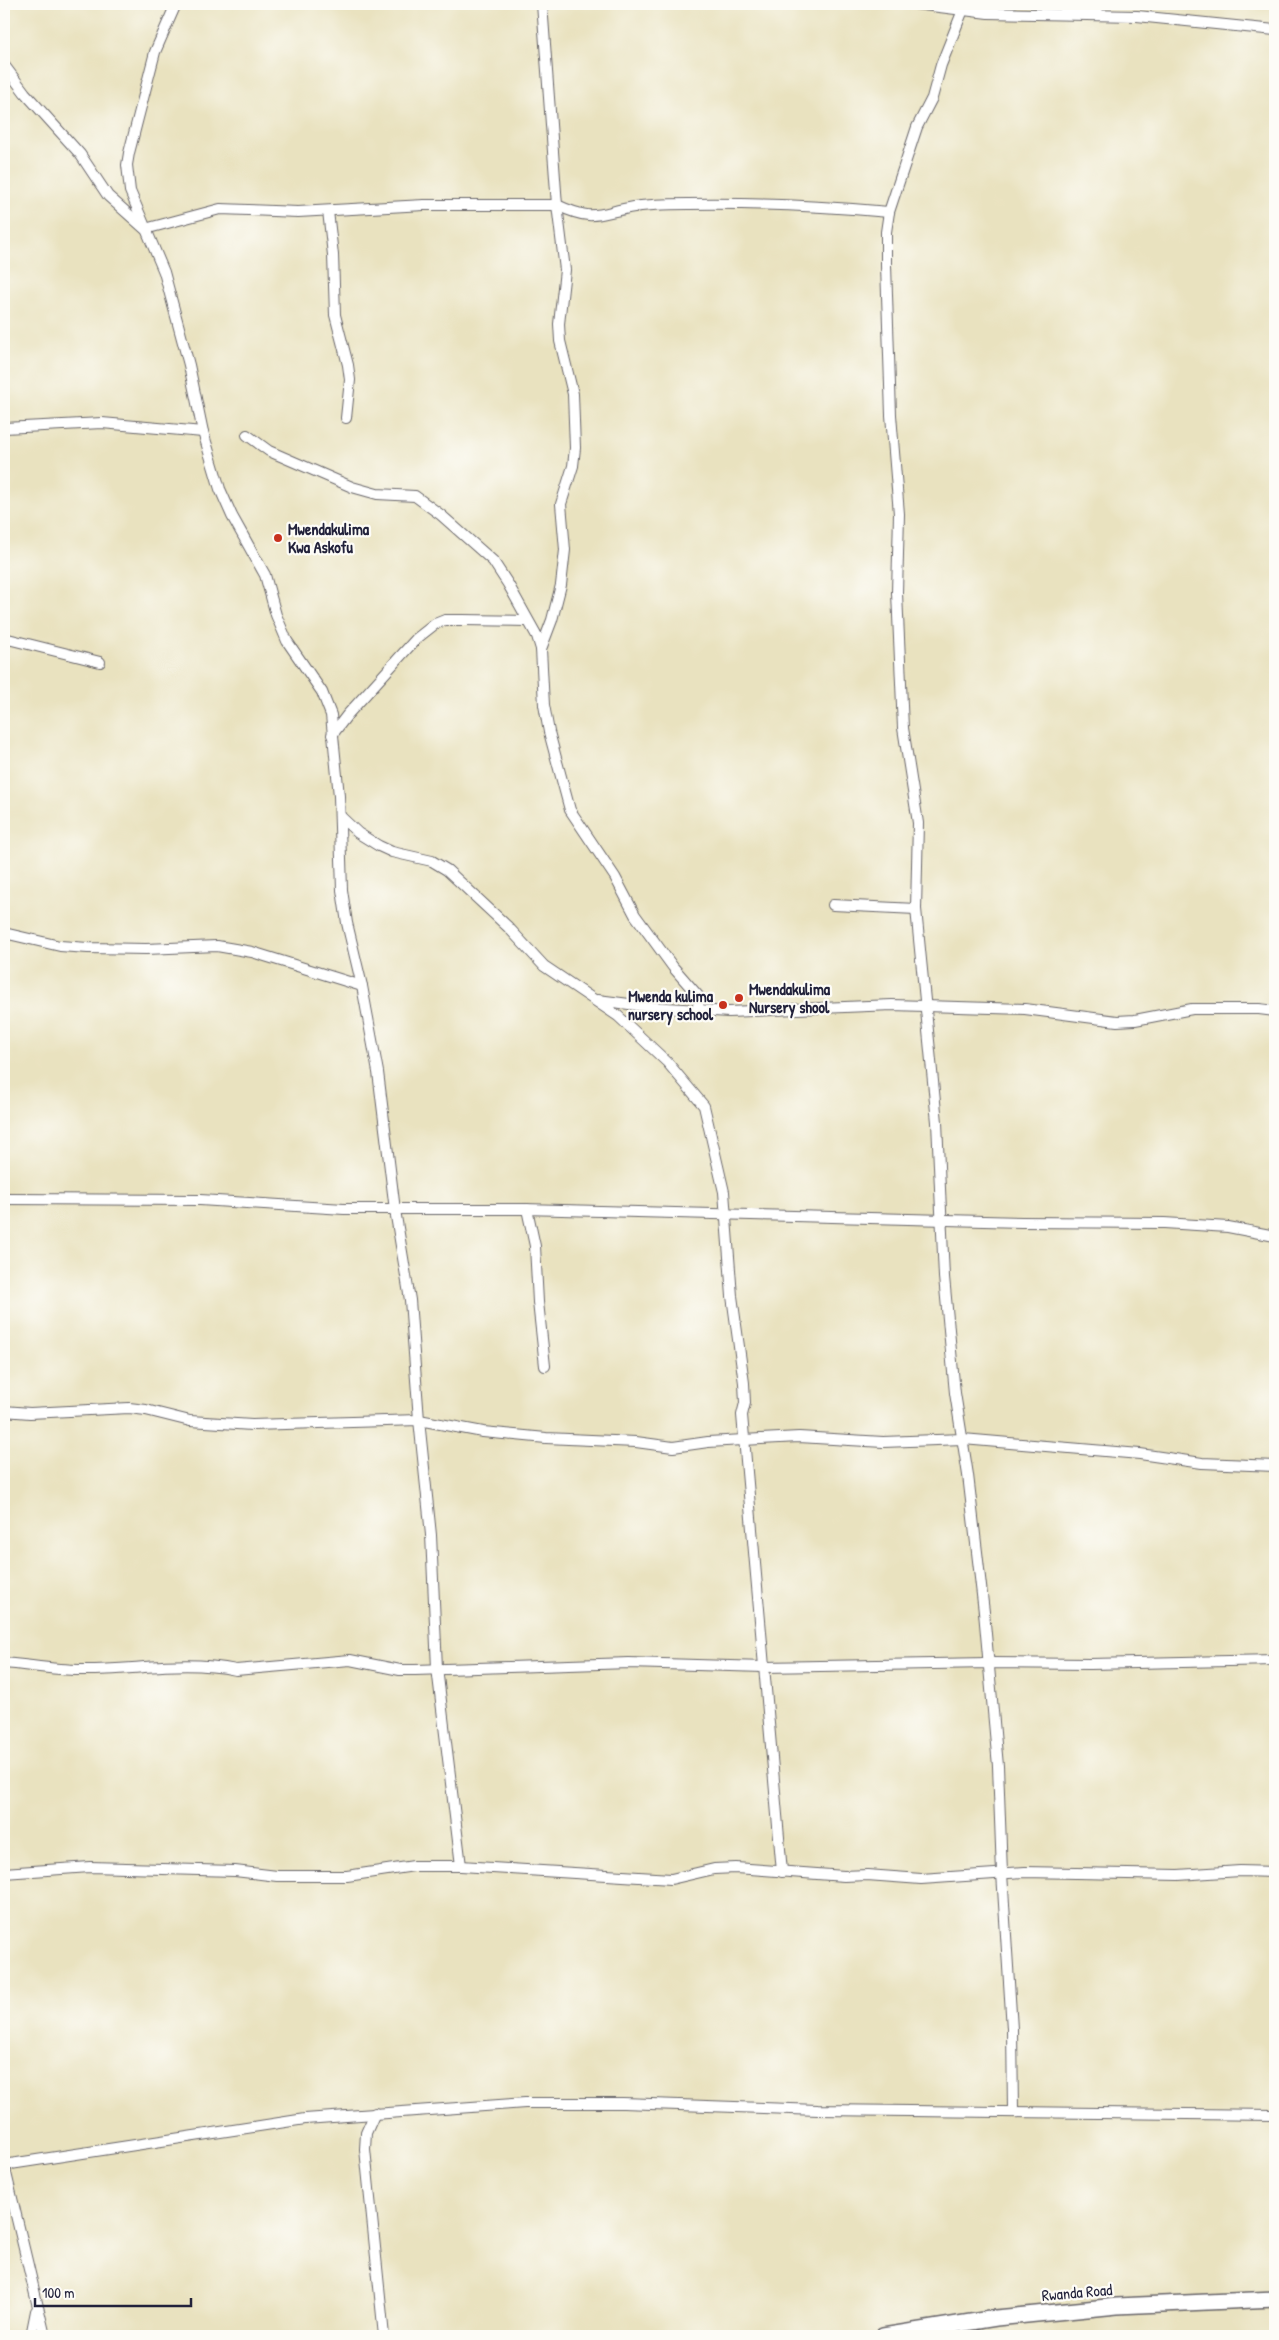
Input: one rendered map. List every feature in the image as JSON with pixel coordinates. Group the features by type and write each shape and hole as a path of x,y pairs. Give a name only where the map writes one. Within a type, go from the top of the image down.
{"highway":[{"name":"Rwanda Road","path":"883,2336 1014,2316 1117,2306 1275,2299"}],"street":[{"path":"176,4 155,52 127,165 130,191 164,272 178,320 203,432 220,489 232,516 265,575 276,615 287,641 328,703 331,714 340,816 342,890 378,1072 395,1210 410,1300 419,1420 431,1535 437,1668 447,1763 461,1866"},
{"path":"541,649 552,620 560,585 565,550 561,504 573,466 575,448 573,394 560,340 559,324 564,270 557,205 542,4"},
{"path":"915,4 1029,16 1137,16 1275,30"},
{"path":"1096,15 1099,4"},
{"path":"963,10 941,65 932,98 917,127 889,212 886,232 886,266 891,415 899,514 897,594 903,728 918,823 916,909 937,1122 943,1219 944,1277 955,1394 963,1440 989,1663 1001,1812 1002,1873 1012,2029 1013,2111"},
{"path":"4,65 25,93 80,154 108,196 146,229"},
{"path":"146,229 220,209 328,212 424,205 557,205 576,214 590,216 635,207 686,204 779,204 889,212"},
{"path":"328,212 333,255 335,315 348,364 350,380 346,418"},
{"path":"4,428 102,423 203,432"},
{"path":"247,434 269,451 352,487 377,494 415,496 426,502 493,561 508,584 541,649 544,705 548,732 570,810 615,877 635,915 673,967 700,998 697,1010"},
{"path":"332,735 348,714 425,629 445,620 528,621"},
{"path":"4,638 100,662"},
{"path":"340,816 358,833 379,846 432,861 447,870 508,927 544,966 618,1016 668,1062 704,1106 717,1160 726,1213 732,1296 744,1383 745,1403 742,1414 746,1439 782,1872"},
{"path":"833,905 916,909"},
{"path":"4,933 60,946 88,948 146,949 218,946 252,952 362,986"},
{"path":"594,999 625,1004 697,1010 764,1011 892,1005 1025,1008 1117,1021 1135,1020 1192,1009 1259,1009 1275,1011"},
{"path":"4,1198 200,1200 344,1209 527,1209 1167,1224 1228,1227 1275,1236"},
{"path":"527,1209 535,1246 538,1302 545,1366"},
{"path":"4,1410 30,1414 129,1408 146,1410 190,1421 252,1425 419,1420 483,1432 546,1438 636,1442 673,1447 708,1442 799,1436 883,1442 963,1440 1140,1454 1202,1464 1275,1466"},
{"path":"4,1664 80,1670 171,1665 236,1670 350,1660 400,1670 663,1663 764,1667 1275,1660"},
{"path":"4,1873 90,1867 235,1871 277,1876 347,1876 414,1866 461,1866 671,1880 714,1869 736,1868 921,1879 1025,1872 1178,1875 1240,1871 1275,1872"},
{"path":"45,2336 36,2308 32,2276 4,2165 305,2119 525,2103 623,2103 818,2110 1275,2115"},
{"path":"375,2113 366,2133 364,2149 384,2336"},
{"path":"31,2336 36,2308"}],"place":[{"name":"Mwendakulima Kwa Askofu","path":"278,538"},
{"name":"Mwendakulima Nursery shool","path":"739,998"},
{"name":"Mwenda kulima nursery school","path":"723,1005"}]}
